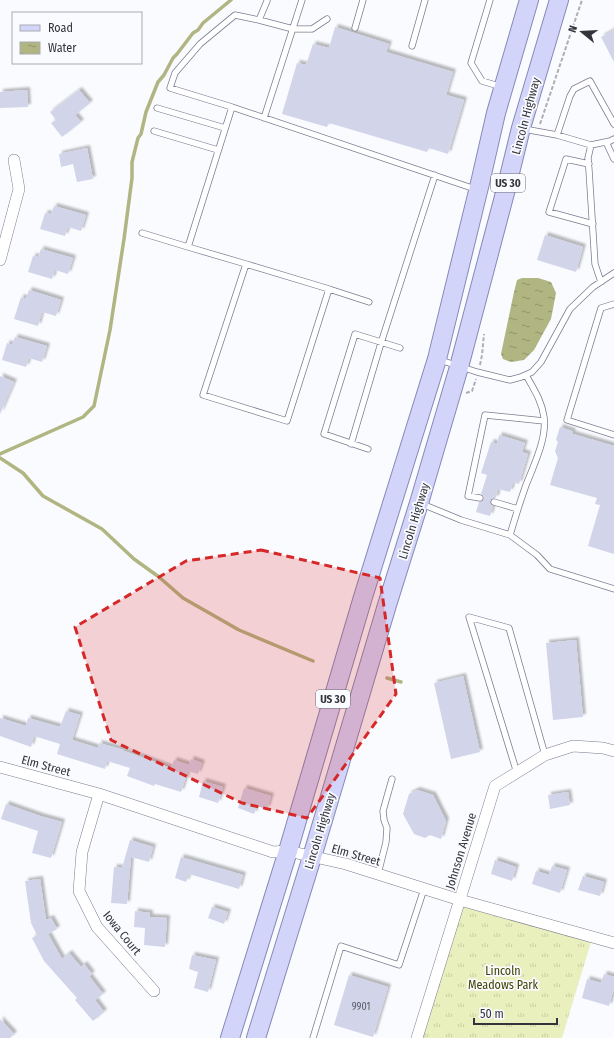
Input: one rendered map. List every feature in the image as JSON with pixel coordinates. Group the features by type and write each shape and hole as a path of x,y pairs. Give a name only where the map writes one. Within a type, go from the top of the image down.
{"main road":[{"name":"Lincoln Highway","path":"230,1038 288,851 363,597 437,359 479,190 496,113 529,0"},
{"name":"Lincoln Highway","path":"256,1038 460,367 521,128 559,0"}],"street":[{"path":"0,260 19,189 14,160"},
{"name":"Johnson Avenue","path":"417,1038 495,786 545,755 573,746 603,748 614,751"},
{"name":"Elm Street","path":"0,767 99,794 273,852 288,851 346,864 460,900 614,943"},
{"name":"Iowa Court","path":"99,794 82,852 79,891 97,927 154,991"}],"lane":[{"path":"264,118 302,0"},
{"path":"355,28 363,0"},
{"path":"412,46 425,0"},
{"path":"490,0 471,63 482,81 504,88"},
{"path":"259,20 267,1"},
{"path":"327,19 312,29 292,29 235,15 200,44 175,73 170,88 232,107 479,190"},
{"path":"557,135 570,96 574,89 590,81 614,122"},
{"path":"188,246 232,107"},
{"path":"157,108 225,128"},
{"path":"521,128 557,135 591,145 606,142 614,138"},
{"path":"154,131 218,150"},
{"path":"606,142 614,159"},
{"path":"591,145 588,164 595,264 601,282"},
{"path":"588,164 566,159 549,212 593,224"},
{"path":"351,444 381,342 435,175"},
{"path":"142,233 369,302"},
{"path":"246,264 203,395 287,421 329,289"},
{"path":"437,359 460,367 510,380 526,375 532,372 541,362 570,309 594,287 614,273"},
{"path":"614,304 601,308 567,420 614,435"},
{"path":"368,449 324,434 355,334 400,348"},
{"path":"510,535 541,445 544,430 541,402 526,375"},
{"path":"480,498 468,496 485,415 544,421"},
{"path":"494,502 518,509"},
{"path":"419,503 461,520 510,535 537,555 550,569 614,589"},
{"path":"517,772 469,617 509,628 545,755"},
{"path":"378,874 386,842 387,828 383,810 392,779"},
{"path":"312,1038 341,946 399,964 424,889"}],"highlighted area":[{"path":"261,550 380,578 396,694 307,818 242,803 111,740 75,627 186,561"}],"green space":[{"name":"Lincoln Meadows Park","path":"462,903 591,942 562,1038 421,1038"}],"water":[{"path":"522,278 538,278 551,282 556,293 551,319 534,350 524,360 511,362 503,359 501,354 517,280"}],"building":[{"path":"335,27 389,44 386,52 453,72 446,95 464,100 448,154 429,148 427,152 329,123 327,127 282,114 297,63 306,65 313,44 329,48"},
{"path":"614,30 614,62 601,37"},
{"path":"27,90 28,107 0,108 0,92"},
{"path":"79,90 90,103 75,115 81,122 62,137 51,123 56,120 50,112"},
{"path":"87,148 93,179 77,182 73,164 61,167 59,154"},
{"path":"54,206 86,215 81,231 68,227 65,236 40,229 45,213 51,214"},
{"path":"545,235 583,247 576,272 537,260"},
{"path":"41,249 73,258 68,274 55,270 52,279 28,272 33,256 38,257"},
{"path":"29,290 61,300 56,316 42,312 38,326 14,319 21,297 26,299"},
{"path":"15,337 47,346 42,362 29,358 26,367 2,360 7,343 12,345"},
{"path":"0,376 14,382 0,414"},
{"path":"560,427 572,431 573,434 614,446 614,554 588,546 600,505 595,504 597,498 550,485 558,458 555,451 558,442 556,440"},
{"path":"499,435 525,443 522,452 528,454 519,484 513,482 510,492 498,489 496,498 491,499 490,503 493,506 490,516 476,512 479,502 483,501 484,498 481,494 487,475 481,473 491,442 497,444"},
{"path":"576,640 583,717 553,720 546,643"},
{"path":"463,676 480,752 451,759 434,683"},
{"path":"66,711 80,715 72,740 98,748 99,743 124,750 171,768 174,760 189,765 191,759 202,763 198,774 188,771 181,792 155,784 154,786 127,776 130,768 107,761 105,769 57,754 60,744 34,736 31,747 0,736 0,718 26,726 28,718 60,727"},
{"path":"203,781 223,787 218,803 199,797"},
{"path":"244,788 271,796 267,809 257,806 254,814 238,808"},
{"path":"417,790 433,795 446,821 441,839 430,835 425,838 414,834 403,814 409,794"},
{"path":"568,792 570,805 550,809 548,795"},
{"path":"6,804 62,822 51,858 32,853 38,831 1,819"},
{"path":"130,840 153,847 149,862 131,857 127,904 111,903 114,867 122,868"},
{"path":"181,857 243,875 239,889 189,874 186,882 175,878"},
{"path":"495,860 516,867 512,881 491,874"},
{"path":"552,866 567,870 560,893 532,884 536,871 549,875"},
{"path":"583,876 604,882 600,896 578,890"},
{"path":"40,879 46,920 51,918 57,929 48,934 62,959 69,953 81,967 84,964 92,974 89,976 103,994 95,1000 104,1012 93,1021 75,1000 77,998 44,961 32,938 37,935 31,923 25,881"},
{"path":"212,907 228,912 224,924 208,918"},
{"path":"135,911 150,913 150,917 167,918 165,947 144,945 145,928 134,927"},
{"path":"192,955 216,960 208,992 194,988 198,972 189,969"},
{"path":"604,974 614,977 614,988 609,1006 582,998 587,979 601,983"},
{"path":"349,975 388,987 373,1037 334,1025"},
{"path":"0,1019 14,1034 10,1038 0,1038"}],"waterway":[{"path":"0,454 83,417 94,406 110,330 132,178 132,162 146,112 158,82 164,75 173,58 193,33 231,0"},
{"path":"0,458 23,473 43,496 102,529 134,559 159,577 183,598 239,630 313,661"},
{"path":"387,678 401,682"}]}
